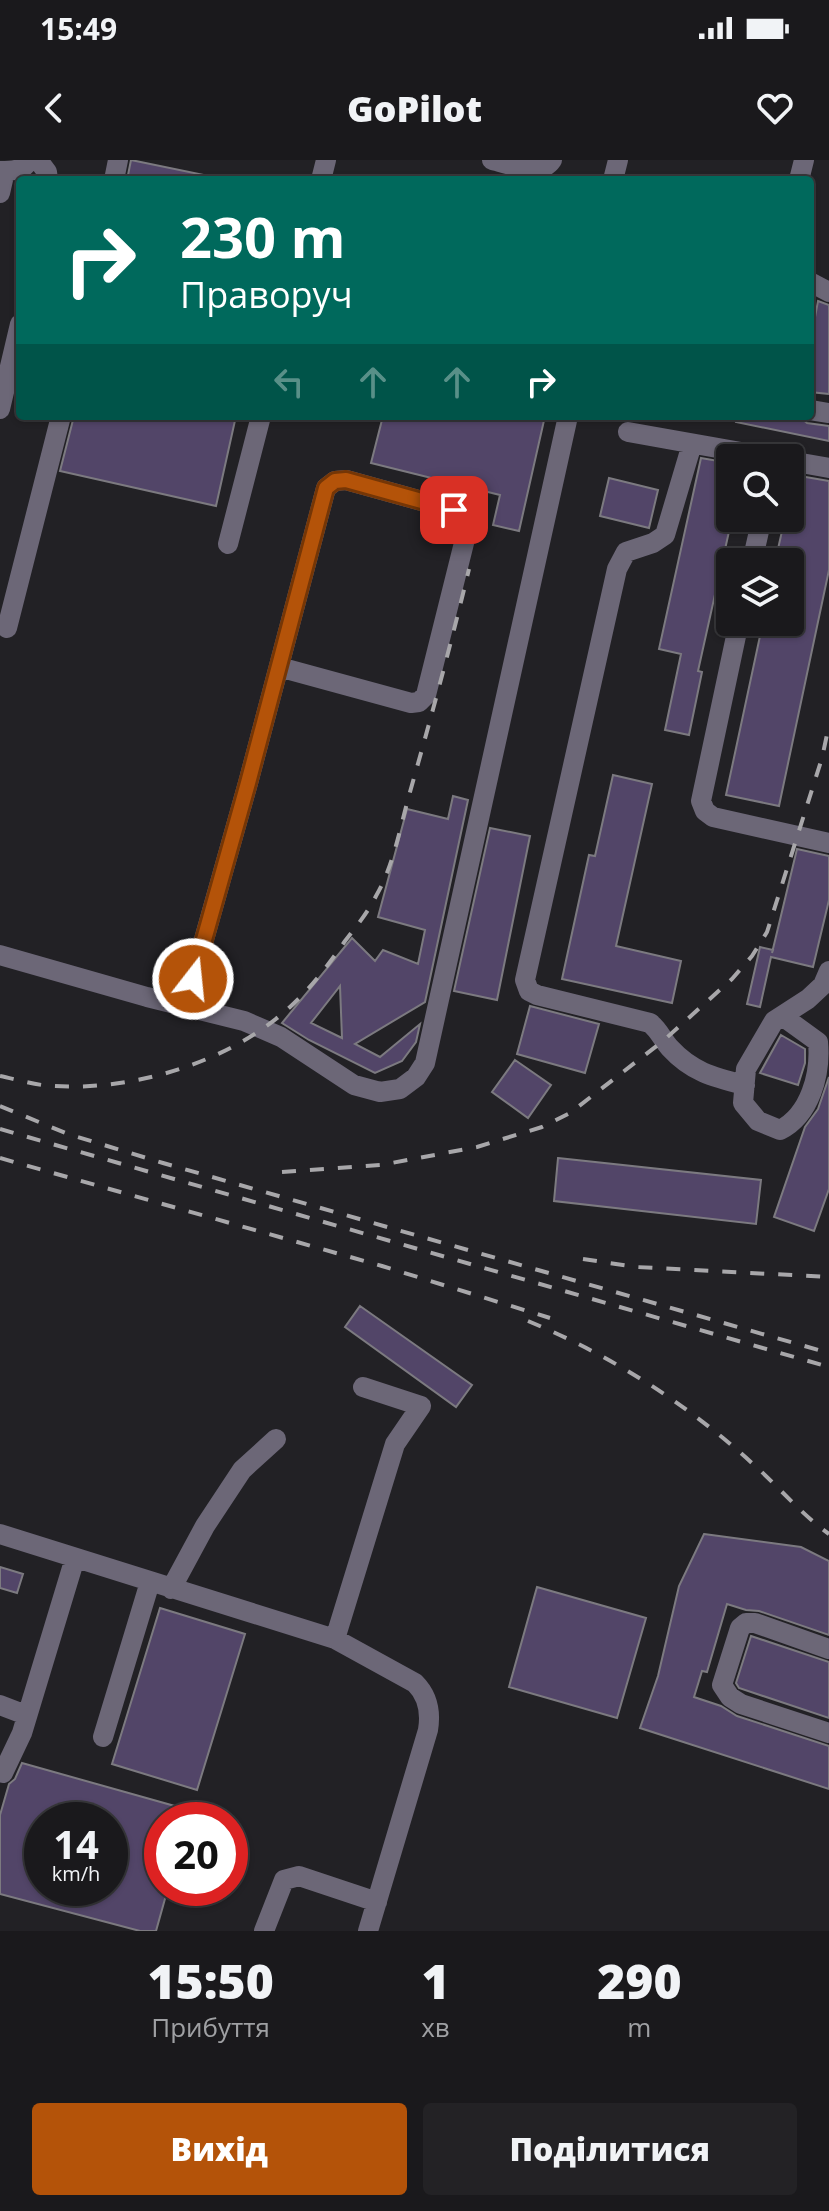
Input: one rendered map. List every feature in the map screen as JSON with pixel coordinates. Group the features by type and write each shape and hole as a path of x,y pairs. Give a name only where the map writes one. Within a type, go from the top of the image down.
{"lane":[{"path":"0,193 3,171 16,171 27,165 29,160"},
{"path":"492,160 539,170 548,167 552,160"},
{"path":"0,409 16,341"},
{"path":"7,628 60,420"},
{"path":"228,544 260,420"},
{"path":"0,955 244,1021 281,1037 354,1085 380,1092 400,1089 416,1077 425,1063 567,420"},
{"path":"628,432 716,448"},
{"path":"692,444 665,535 653,543 626,552 617,569 525,980 529,991 537,995 650,1023 658,1028 663,1041 683,1063 711,1077 745,1085"},
{"path":"804,464 829,468"},
{"path":"185,1007 326,488 335,481 346,480 454,510 465,521 467,531 430,680 426,695 419,702 411,703 279,667"},
{"path":"736,636 701,801 705,811 713,817 829,843"},
{"path":"782,1016 818,1042 820,1065 795,1122 780,1130 758,1121 743,1103 746,1069 774,1021 808,999 823,985 829,971"},
{"path":"335,1639 395,1444 421,1406 363,1387"},
{"path":"171,1589 205,1526 242,1470 276,1439"},
{"path":"0,1534 335,1639 415,1683 428,1705 428,1730 368,1931"},
{"path":"3,1773 22,1733 75,1558"},
{"path":"103,1737 150,1582"},
{"path":"829,1649 755,1623 746,1623 740,1628 722,1685 730,1697 741,1704 829,1733"},
{"path":"0,1705 26,1715"},
{"path":"264,1931 284,1880 299,1876 377,1902"}],"building":[{"path":"131,160 204,175 204,176 128,176"},
{"path":"818,301 829,305 829,394 814,392 814,322"},
{"path":"73,420 235,420 216,506 60,471"},
{"path":"382,420 544,420 519,531 493,525 500,495 371,463"},
{"path":"804,420 829,426 829,441 736,422"},
{"path":"701,458 716,461 716,532 729,532 725,548 716,548 716,590 698,671 702,672 689,735 665,730 681,654 659,649"},
{"path":"804,477 829,481 829,570 779,806 726,795 760,636 804,636 804,548 778,548 782,532 804,532"},
{"path":"609,478 658,490 649,528 600,516"},
{"path":"613,775 652,784 616,946 681,961 672,1003 562,979 589,855 595,856"},
{"path":"453,796 468,800 425,1002 355,1044 380,1057 420,1024 416,1042 402,1061 375,1073 282,1023 352,938 375,961 383,950 418,964 425,930 378,917 407,809 448,819","holes":["340,986 342,1038 311,1023"]},
{"path":"490,828 530,836 497,1000 454,991"},
{"path":"797,849 829,856 829,900 813,967 771,957 760,1007 747,1004 760,947 773,950"},
{"path":"530,1006 599,1024 585,1073 517,1054"},
{"path":"781,1035 805,1049 805,1063 798,1085 760,1073"},
{"path":"515,1060 551,1085 528,1118 492,1092"},
{"path":"829,1077 829,1189 814,1231 774,1217 805,1127 818,1109"},
{"path":"558,1158 761,1180 756,1224 554,1201"},
{"path":"360,1306 472,1385 456,1407 345,1327"},
{"path":"704,1534 801,1547 829,1561 829,1635 759,1611 727,1604 707,1672 702,1671 694,1697 721,1706 737,1716 829,1746 829,1789 640,1728 658,1676 679,1586"},
{"path":"0,1567 23,1574 17,1593 0,1588"},
{"path":"537,1587 646,1618 617,1718 509,1687"},
{"path":"160,1608 245,1634 197,1790 112,1764"},
{"path":"751,1636 829,1662 829,1718 739,1688 736,1683"},
{"path":"22,1763 161,1802 144,1802 144,1906 163,1906 156,1931 140,1931 45,1906 128,1906 128,1802 24,1802 24,1900 0,1894 0,1815 9,1784 15,1779"}],"railway":[{"path":"0,1076 42,1085 74,1087 107,1085 174,1071 237,1044 265,1027 305,992 366,914 388,872 469,569"},
{"path":"282,1172 381,1165 477,1147 542,1127 570,1113 663,1041 732,979 767,932 822,758 829,725"},
{"path":"0,1106 68,1134 163,1163 829,1353"},
{"path":"0,1129 829,1367"},
{"path":"0,1158 382,1266 550,1318"},
{"path":"583,1259 636,1267 829,1277"},
{"path":"528,1321 589,1350 675,1401 728,1442 829,1534"}],"route":[{"path":"193,979 326,488 335,481 346,480 454,510"}]}
